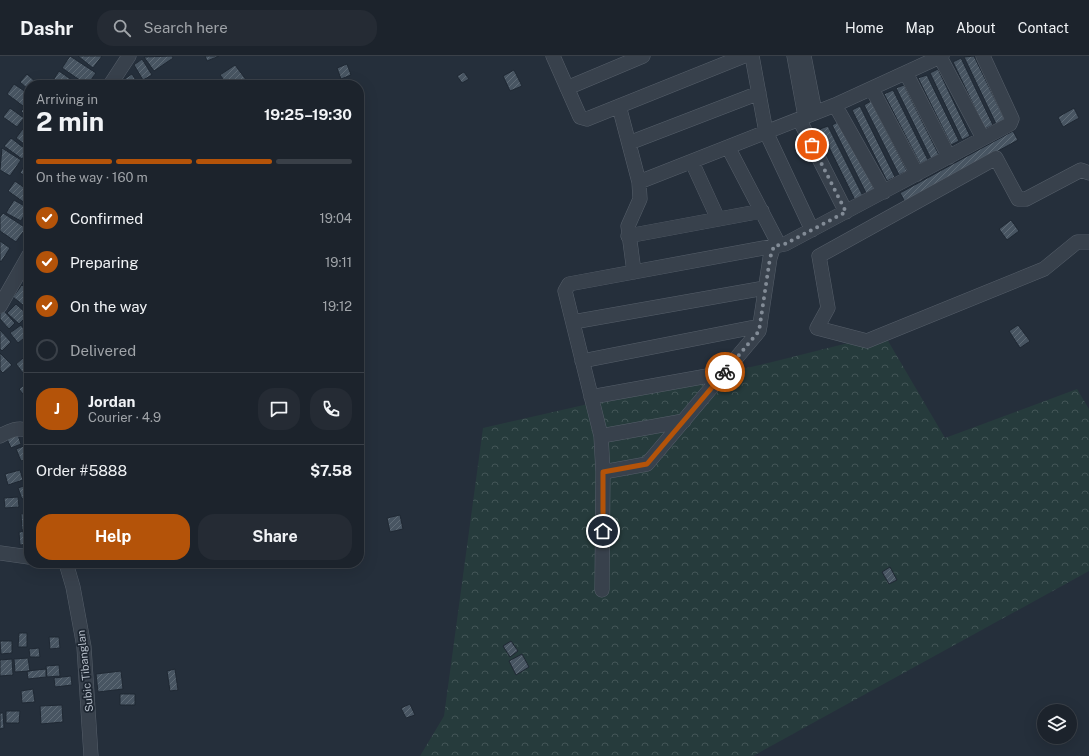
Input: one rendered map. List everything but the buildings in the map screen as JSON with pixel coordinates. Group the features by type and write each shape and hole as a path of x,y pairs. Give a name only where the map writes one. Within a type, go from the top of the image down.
{"street":[{"path":"113,80 129,56"},
{"path":"553,56 580,117 583,119 587,119 744,56"},
{"path":"567,88 643,56"},
{"path":"752,56 766,132 812,230"},
{"path":"794,56 807,116 846,212"},
{"path":"804,56 807,116"},
{"path":"602,590 603,472 601,436 565,291 569,284 785,244 1010,124 1012,119 982,56"},
{"path":"639,182 835,105 941,57 983,138"},
{"path":"906,73 949,157"},
{"path":"872,89 917,174"},
{"path":"629,143 759,93"},
{"path":"835,105 884,192"},
{"path":"620,106 639,182 640,198 628,226 628,236 634,272"},
{"path":"603,472 647,464 759,331 765,288 776,239 728,147"},
{"path":"1089,173 1081,170 1026,199 1018,199 996,158 819,256 828,308 817,328 867,341 1044,269 1078,242 1089,242"},
{"path":"692,162 718,219"},
{"path":"628,236 762,211"},
{"path":"0,306 24,264"},
{"path":"573,322 765,288"},
{"path":"582,361 760,326"},
{"path":"591,397 724,373"},
{"path":"601,436 684,421"},
{"path":"0,436 10,430 24,429"},
{"path":"0,553 24,556"},
{"name":"Subic Tibanglan","path":"67,568 73,587 84,647 91,756"}],"green space":[{"path":"884,334 945,438 1077,389 1089,409 1089,571 753,756 420,756 444,716 483,428 768,363"}],"way so far":[{"path":"725,372 759,331 770,258 774,246 785,244 846,212 812,145"}],"route":[{"path":"603,531 603,472 647,464 725,372"}]}
